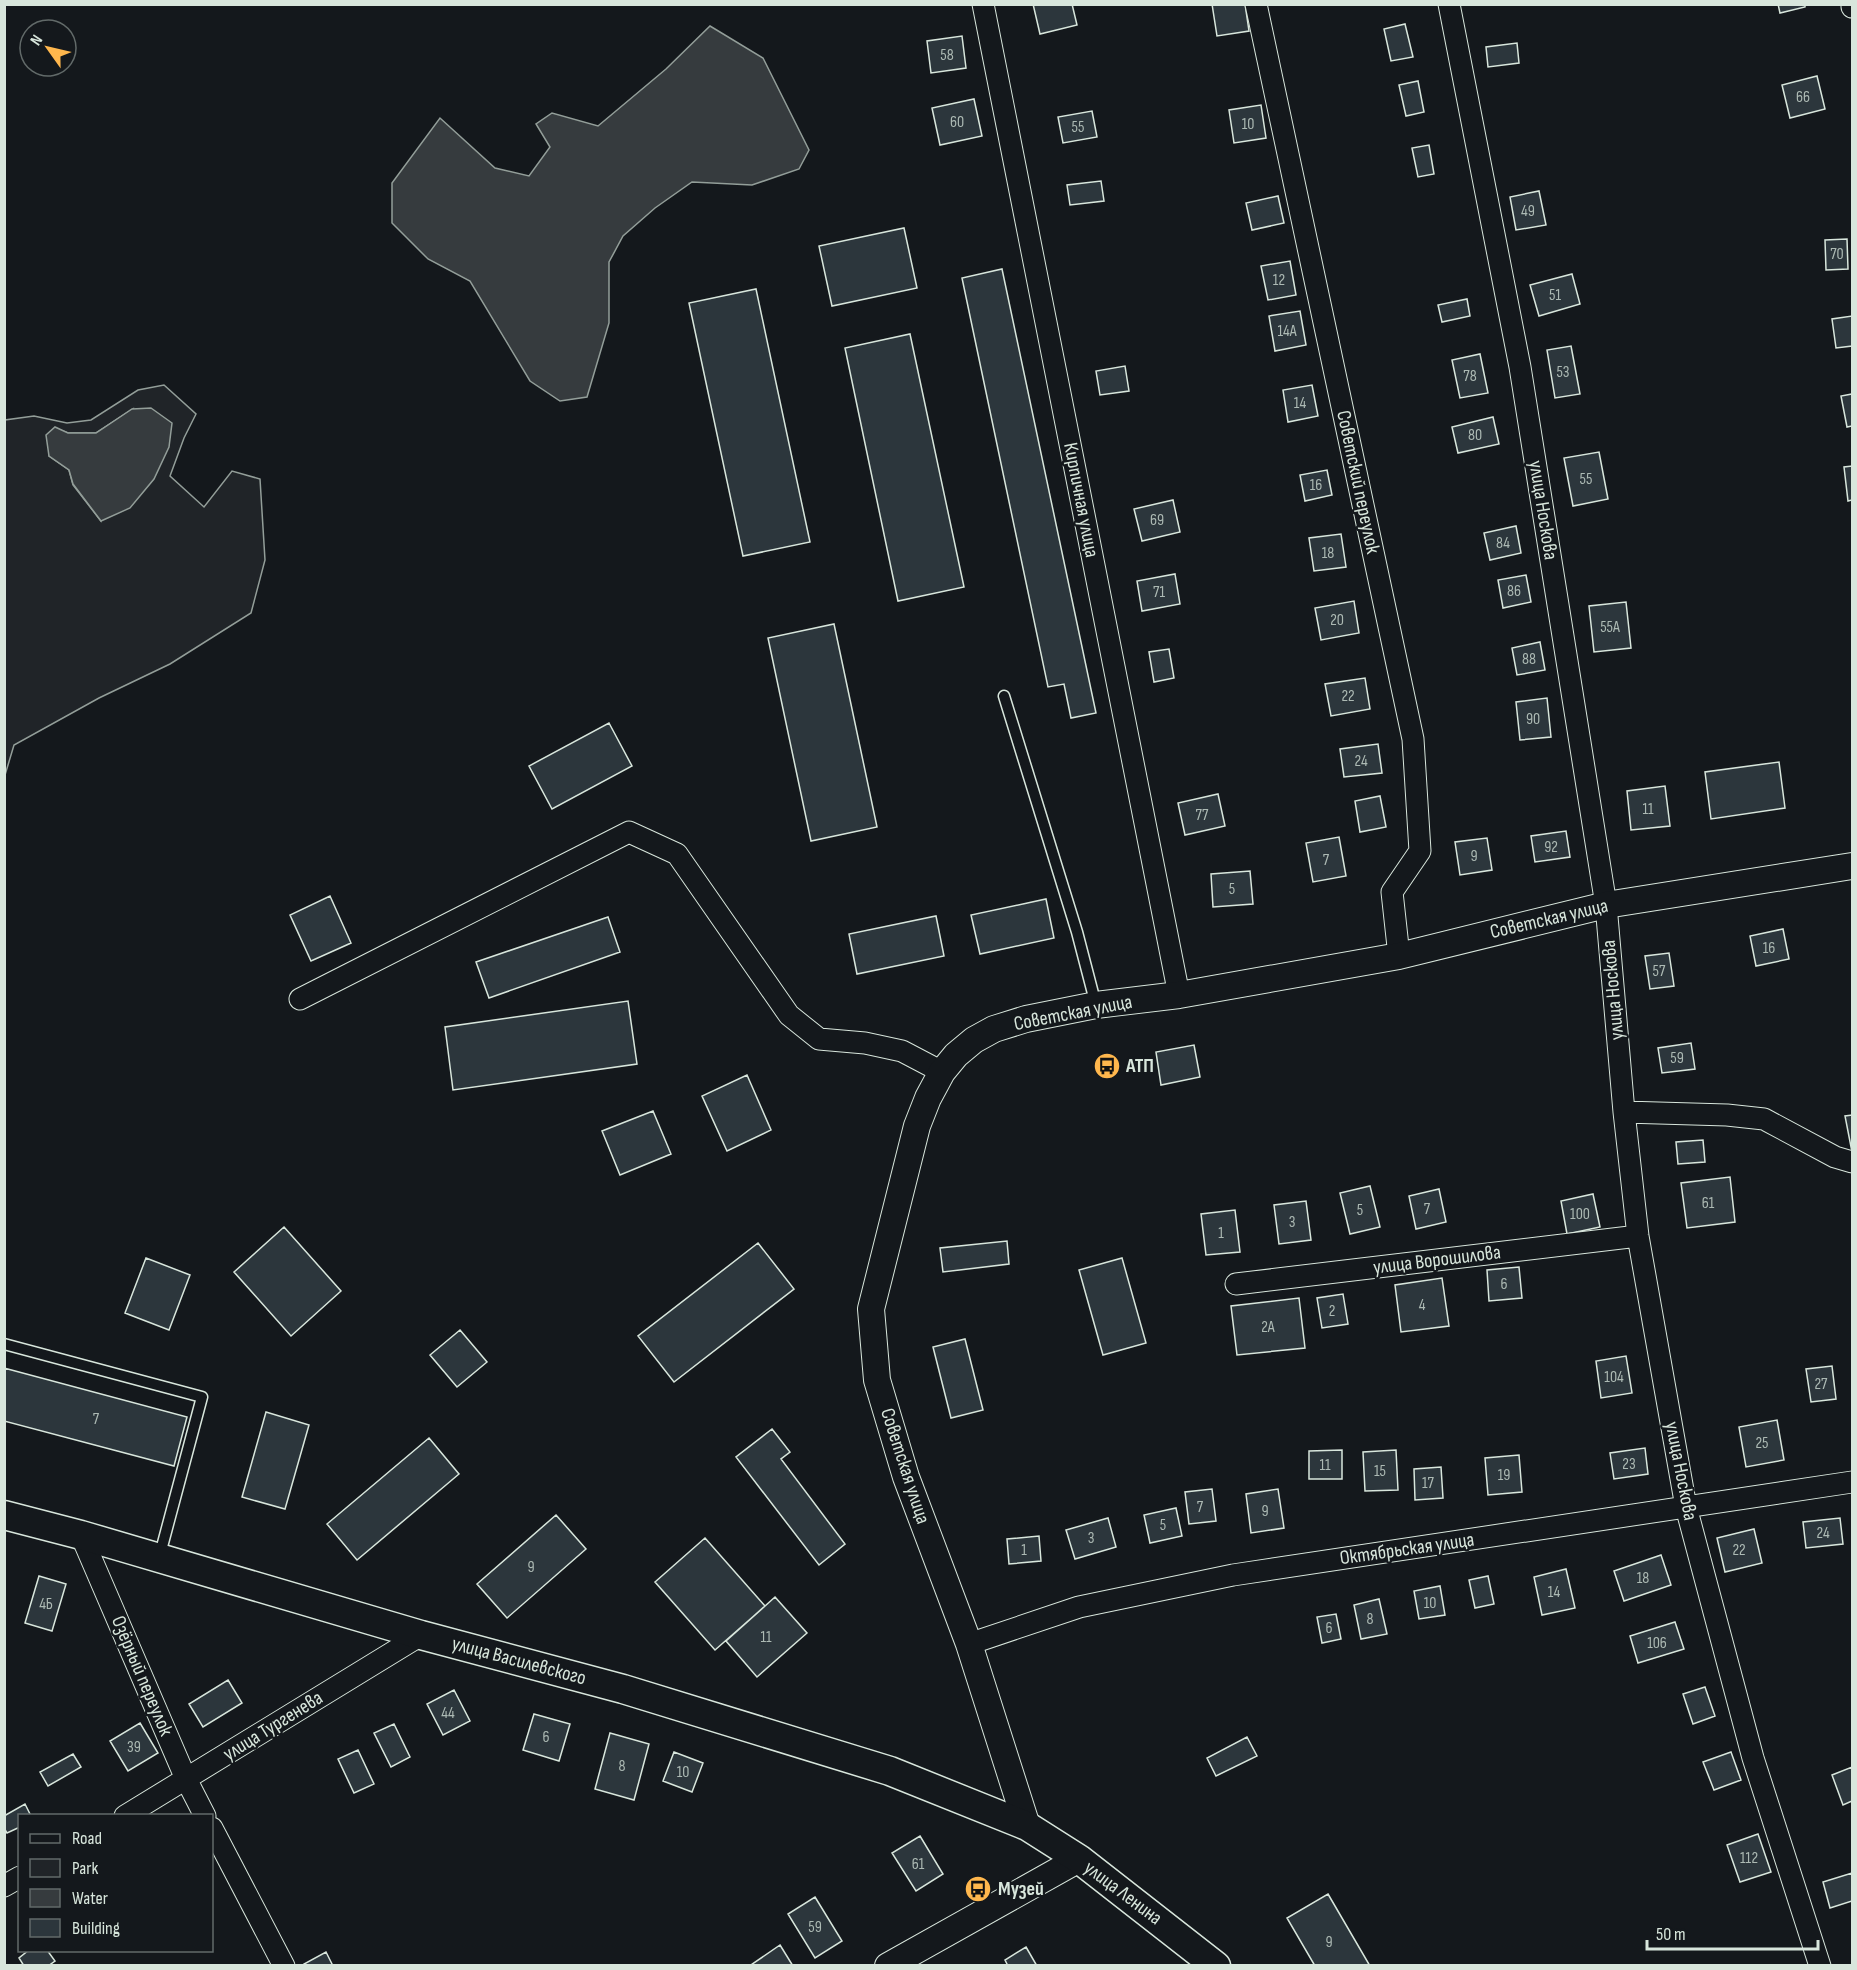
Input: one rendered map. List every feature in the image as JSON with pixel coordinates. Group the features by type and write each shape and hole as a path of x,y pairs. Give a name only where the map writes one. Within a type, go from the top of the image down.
{"main road":[{"name":"улица Василевского","path":"4,1515 81,1535 421,1635 623,1689 890,1771 1027,1826"},
{"name":"улица Ленина","path":"1027,1826 1079,1859 1216,1965"}],"street":[{"name":"Кирпичная улица","path":"983,4 1179,995"},
{"name":"Советский переулок","path":"1256,4 1413,739 1420,851 1392,892 1399,956"},
{"name":"улица Носкова","path":"1449,4 1520,367 1606,905 1624,1112 1638,1236 1686,1507 1753,1758 1820,1965"},
{"path":"300,999 629,832 677,854 789,1015 819,1039 865,1043 902,1051 942,1072"},
{"name":"Советская улица","path":"1027,1826 969,1644 906,1477 877,1380 871,1309 917,1126 942,1072 956,1055 974,1040 994,1029 1026,1019 1096,1005 1179,995 1399,956 1606,905 1852,866"},
{"path":"1624,1112 1727,1115 1764,1119 1835,1157 1852,1162"},
{"name":"улица Ворошилова","path":"1236,1284 1638,1236"},
{"name":"Октябрьская улица","path":"969,1644 1079,1607 1233,1575 1852,1482"},
{"name":"Озёрный переулок","path":"81,1535 186,1779 204,1814"},
{"name":"улица Тургенева","path":"126,1814 421,1635"},
{"path":"213,1830 284,1965"},
{"path":"888,1965 1079,1859"},
{"path":"4,1886 18,1879"}],"lane":[{"path":"1004,696 1077,932 1096,1005"},
{"path":"4,1344 202,1397 159,1558"}],"green space":[{"path":"164,385 196,414 170,476 204,507 232,471 260,479 265,560 251,613 170,664 99,698 14,745 5,775 5,420 34,416 67,423 91,420 138,390","holes":["133,409 101,521 73,485 69,470 49,456 55,428 68,433 96,433"]}],"water":[{"path":"710,26 763,58 809,150 799,169 752,185 692,182 655,208 623,236 609,262 609,323 587,397 560,401 530,381 470,281 428,259 392,223 392,183 440,118 495,168 529,176 550,147 536,124 552,113 598,126 666,69"},
{"path":"151,408 172,423 169,447 154,479 130,508 101,521 73,484 69,470 49,456 46,435 55,427 68,433 96,433 132,409"}],"building":[{"path":"1033,4 1072,4 1077,25 1040,34"},
{"path":"1212,4 1245,4 1249,31 1217,36"},
{"path":"1778,4 1805,4 1805,7 1780,13"},
{"path":"1405,24 1413,57 1391,61 1384,29"},
{"path":"962,36 966,68 931,73 927,41"},
{"path":"1517,43 1519,63 1488,67 1486,47"},
{"path":"1817,76 1825,109 1790,118 1782,85"},
{"path":"1418,81 1424,112 1406,116 1399,85"},
{"path":"974,99 982,136 940,145 932,108"},
{"path":"1261,105 1266,138 1234,143 1229,110"},
{"path":"1092,111 1097,137 1063,143 1058,117"},
{"path":"1429,145 1434,174 1418,177 1412,148"},
{"path":"1101,181 1104,201 1070,205 1067,185"},
{"path":"1539,191 1546,225 1516,230 1510,197"},
{"path":"1278,196 1284,223 1252,230 1246,203"},
{"path":"904,228 917,288 832,306 819,246"},
{"path":"1847,239 1848,269 1826,270 1825,240"},
{"path":"1290,261 1296,295 1268,300 1261,266"},
{"path":"1002,269 1096,713 1071,718 1064,684 1048,687 962,278"},
{"path":"1572,274 1580,304 1539,316 1530,285"},
{"path":"756,289 810,542 743,556 689,303"},
{"path":"1467,299 1470,316 1442,322 1438,305"},
{"path":"1300,311 1306,345 1275,351 1269,316"},
{"path":"1852,316 1852,346 1836,348 1832,319"},
{"path":"910,334 964,587 898,601 845,348"},
{"path":"1571,346 1580,394 1555,398 1547,350"},
{"path":"1480,354 1488,393 1460,398 1452,360"},
{"path":"1125,366 1129,391 1100,395 1096,371"},
{"path":"1312,385 1318,416 1288,422 1283,390"},
{"path":"1852,394 1852,426 1847,427 1841,396"},
{"path":"1493,417 1499,444 1458,453 1452,427"},
{"path":"1599,452 1608,499 1573,506 1564,458"},
{"path":"1852,466 1852,500 1848,501 1844,467"},
{"path":"1327,470 1332,495 1305,501 1300,475"},
{"path":"1173,500 1180,532 1142,541 1134,509"},
{"path":"1516,526 1521,553 1490,560 1484,533"},
{"path":"1341,534 1346,567 1314,571 1309,538"},
{"path":"1175,574 1180,604 1142,611 1137,581"},
{"path":"1526,575 1531,602 1503,608 1498,580"},
{"path":"1354,601 1359,633 1321,640 1315,608"},
{"path":"1626,602 1631,648 1594,652 1589,606"},
{"path":"834,624 877,827 811,841 768,638"},
{"path":"1540,642 1545,670 1517,675 1512,648"},
{"path":"1169,649 1174,678 1154,682 1149,652"},
{"path":"1365,678 1370,709 1331,716 1325,684"},
{"path":"1547,698 1551,737 1520,740 1516,702"},
{"path":"609,723 632,766 552,809 529,766"},
{"path":"1378,744 1382,773 1344,777 1340,749"},
{"path":"1779,762 1785,808 1711,819 1705,772"},
{"path":"1665,786 1670,826 1631,830 1627,791"},
{"path":"1218,794 1225,826 1185,835 1178,803"},
{"path":"1380,796 1386,827 1360,832 1355,801"},
{"path":"1566,831 1570,857 1535,862 1531,836"},
{"path":"1339,837 1346,876 1313,882 1306,843"},
{"path":"1487,838 1492,870 1460,875 1455,842"},
{"path":"1250,871 1253,904 1213,907 1211,874"},
{"path":"330,896 351,943 311,961 290,915"},
{"path":"1046,899 1054,938 980,954 971,915"},
{"path":"936,916 944,956 857,974 849,934"},
{"path":"608,917 620,952 489,998 476,962"},
{"path":"1783,929 1789,959 1756,966 1750,936"},
{"path":"1669,953 1674,986 1650,989 1645,956"},
{"path":"628,1001 637,1064 453,1090 445,1027"},
{"path":"1691,1043 1695,1069 1662,1073 1658,1048"},
{"path":"1194,1045 1200,1077 1161,1085 1156,1052"},
{"path":"747,1075 771,1130 727,1151 702,1096"},
{"path":"653,1111 671,1154 620,1175 602,1131"},
{"path":"1852,1115 1852,1152 1845,1116"},
{"path":"1703,1140 1705,1162 1678,1164 1676,1142"},
{"path":"1730,1177 1735,1222 1687,1228 1681,1183"},
{"path":"1370,1186 1380,1227 1350,1234 1340,1193"},
{"path":"1439,1189 1446,1222 1416,1229 1409,1196"},
{"path":"1593,1194 1600,1227 1567,1234 1561,1201"},
{"path":"1306,1201 1311,1240 1279,1244 1274,1205"},
{"path":"1235,1210 1240,1252 1206,1255 1201,1214"},
{"path":"284,1227 341,1291 291,1336 234,1272"},
{"path":"1007,1241 1009,1264 943,1272 940,1248"},
{"path":"758,1243 794,1289 674,1382 638,1336"},
{"path":"146,1258 190,1275 169,1330 125,1313"},
{"path":"1122,1258 1146,1343 1103,1355 1079,1270"},
{"path":"1519,1267 1522,1298 1489,1301 1487,1270"},
{"path":"1442,1278 1449,1326 1401,1332 1395,1285"},
{"path":"1343,1294 1348,1324 1322,1328 1317,1298"},
{"path":"1299,1298 1305,1348 1237,1355 1231,1306"},
{"path":"460,1330 487,1362 457,1387 430,1355"},
{"path":"965,1339 983,1410 951,1418 933,1347"},
{"path":"1626,1356 1632,1393 1601,1398 1596,1361"},
{"path":"1832,1366 1836,1399 1811,1402 1806,1369"},
{"path":"4,1368 187,1417 174,1466 4,1421"},
{"path":"266,1412 309,1425 285,1509 242,1497"},
{"path":"1777,1420 1784,1460 1746,1467 1739,1427"},
{"path":"772,1429 790,1452 781,1459 845,1544 819,1565 736,1457"},
{"path":"429,1438 459,1474 357,1560 327,1524"},
{"path":"1645,1448 1648,1474 1614,1479 1610,1453"},
{"path":"1342,1450 1342,1479 1309,1479 1309,1451"},
{"path":"1396,1450 1398,1490 1365,1491 1363,1452"},
{"path":"1519,1455 1522,1492 1488,1495 1485,1458"},
{"path":"1441,1467 1443,1498 1415,1500 1414,1469"},
{"path":"1212,1489 1216,1521 1189,1524 1185,1492"},
{"path":"1278,1489 1284,1528 1251,1533 1246,1494"},
{"path":"1176,1508 1182,1536 1150,1543 1144,1515"},
{"path":"556,1515 586,1549 507,1618 477,1584"},
{"path":"1108,1518 1116,1547 1075,1559 1066,1530"},
{"path":"1840,1518 1843,1544 1806,1548 1803,1522"},
{"path":"1754,1529 1762,1563 1725,1572 1717,1538"},
{"path":"1039,1536 1041,1561 1009,1564 1007,1539"},
{"path":"705,1538 765,1606 715,1650 655,1582"},
{"path":"1661,1555 1671,1585 1624,1601 1614,1571"},
{"path":"1566,1569 1575,1608 1542,1615 1534,1577"},
{"path":"39,1576 66,1584 52,1631 25,1623"},
{"path":"1488,1576 1494,1604 1475,1608 1469,1580"},
{"path":"1440,1586 1445,1615 1419,1619 1414,1591"},
{"path":"775,1597 807,1633 757,1677 726,1641"},
{"path":"1379,1599 1387,1634 1361,1639 1354,1605"},
{"path":"1336,1614 1341,1639 1322,1643 1317,1617"},
{"path":"1675,1622 1684,1649 1638,1663 1630,1636"},
{"path":"228,1680 242,1703 203,1727 189,1704"},
{"path":"1705,1687 1715,1716 1693,1724 1683,1694"},
{"path":"454,1690 470,1721 443,1735 427,1704"},
{"path":"534,1714 570,1724 559,1761 523,1750"},
{"path":"140,1723 158,1753 128,1771 110,1741"},
{"path":"394,1724 410,1757 391,1767 374,1733"},
{"path":"610,1733 649,1744 634,1800 595,1789"},
{"path":"1247,1737 1257,1756 1216,1776 1207,1758"},
{"path":"358,1750 374,1784 354,1793 338,1759"},
{"path":"674,1752 703,1763 692,1792 663,1781"},
{"path":"1731,1752 1741,1780 1714,1790 1703,1762"},
{"path":"73,1754 81,1767 48,1786 40,1772"},
{"path":"1852,1767 1852,1801 1843,1805 1832,1775"},
{"path":"25,1804 30,1814 18,1814 18,1828 7,1833 4,1828 4,1816"},
{"path":"1758,1834 1771,1872 1740,1882 1727,1845"},
{"path":"920,1836 943,1874 916,1891 892,1853"},
{"path":"1852,1873 1852,1901 1830,1908 1823,1882"},
{"path":"1328,1894 1370,1966 1315,1966 1287,1918"},
{"path":"815,1897 842,1941 815,1958 788,1914"},
{"path":"780,1945 793,1966 751,1966 751,1965"},
{"path":"1026,1947 1037,1966 1008,1966 1005,1960"},
{"path":"26,1952 48,1952 55,1961 48,1966 24,1966 19,1958"},
{"path":"326,1952 333,1966 305,1966 304,1964"}],"place":[{"name":"АТП","path":"1107,1066"},
{"name":"Музей","path":"978,1889"}]}
